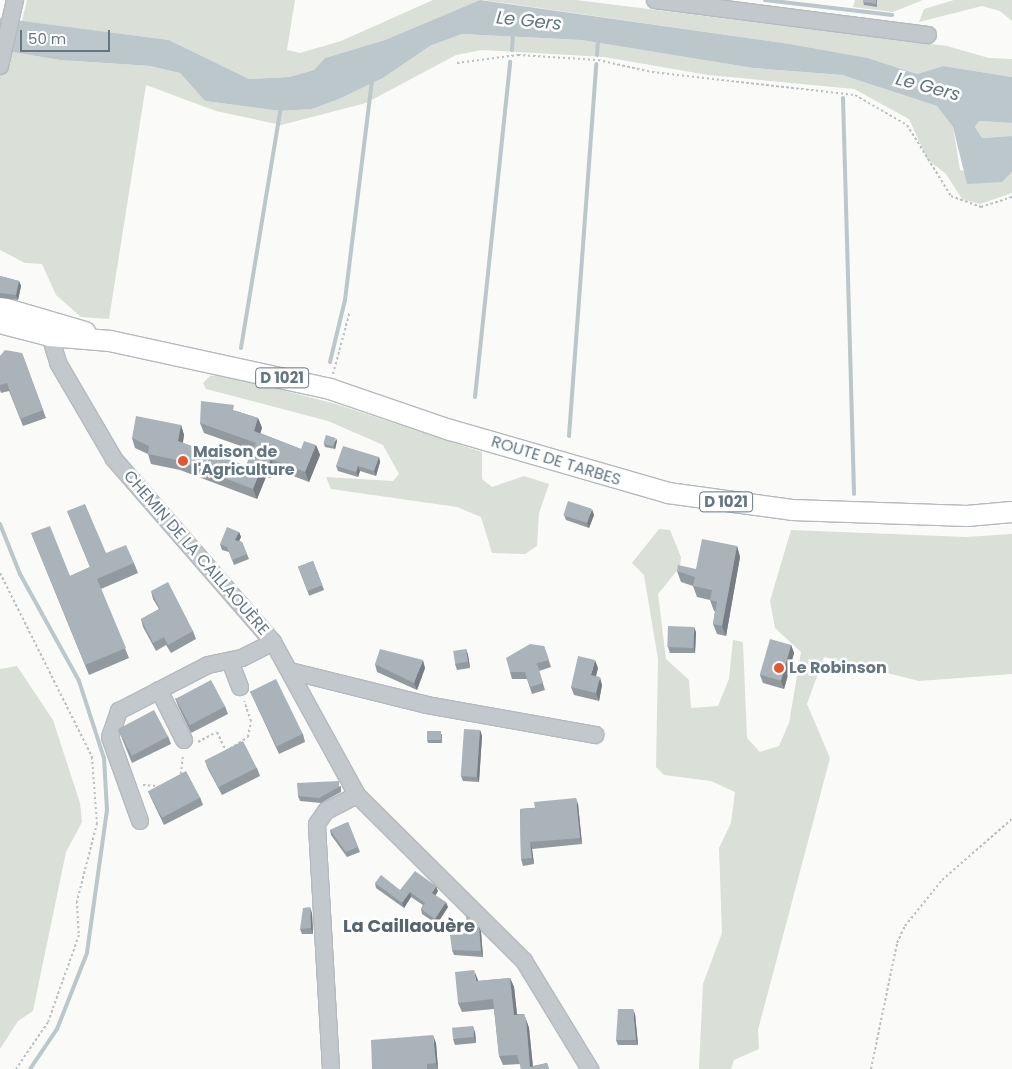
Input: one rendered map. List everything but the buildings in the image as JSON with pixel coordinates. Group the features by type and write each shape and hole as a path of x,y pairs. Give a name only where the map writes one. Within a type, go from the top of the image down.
{"main road":[{"name":"D 1021","path":"0,307 53,328"},
{"name":"D 1021","path":"0,323 53,328"},
{"name":"ROUTE DE TARBES","path":"53,328 330,389 466,435 668,492 792,510 967,516 1012,512"}],"street":[{"path":"655,0 928,35"},
{"path":"2,61 15,7"},
{"name":"CHEMIN DE LA CAILLAOUÈRE","path":"53,328 64,377 114,459 273,642 290,670 322,738 357,795 524,961 590,1069"},
{"path":"140,821 112,747 111,727 119,711 208,665 230,661 273,642"},
{"path":"230,661 240,687"},
{"path":"290,670 427,705 595,735"},
{"path":"159,690 184,740"},
{"path":"331,1069 317,824 326,811 357,795"}],"path":[{"path":"457,63 518,55 598,60 652,72 855,95 907,125 951,196 981,207 1012,197"},
{"path":"330,389 350,311"},
{"path":"0,573 92,757 96,823 77,901 79,935 48,1022 16,1069"},
{"path":"179,777 184,740 194,744 217,732 226,750 248,736 252,722 240,687"},
{"path":"128,788 163,785"},
{"path":"871,1069 897,943 904,926 942,880 1012,819"}],"shaded area":[{"path":"27,0 295,0 287,50 300,53 341,41 433,0 480,0 385,40 325,58 314,70 289,77 249,79 169,40 22,21"},
{"path":"483,0 576,0 947,46 989,58 1012,59 1012,77 943,66 917,74 868,58 790,44"},
{"path":"855,0 923,0 893,12 853,7"},
{"path":"954,0 1012,0 1012,21 1000,11 982,6 919,22 924,9"},
{"path":"462,34 581,40 753,68 842,75 937,106 953,127 960,170 1002,182 1012,172 1012,193 980,204 962,199 946,174 927,159 909,119 854,89 708,75 604,57 482,50 456,55 366,103 281,125 216,111 146,85 109,319 81,317 56,295 42,264 25,263 0,250 0,50 60,60 150,66 180,73 205,101 280,111 311,109 339,99 383,78 430,46"},
{"path":"979,121 1012,123 1012,136 982,138 975,127"},
{"path":"224,375 336,404 482,452 482,479 492,487 524,476 549,484 539,513 537,546 525,554 492,553 481,517 457,507 331,489 326,477 393,481 399,474 383,445 328,421 206,389 203,383 210,376"},
{"path":"659,529 670,530 681,557 680,567 658,594 666,659 689,680 691,708 718,706 729,679 733,640 743,642 747,738 760,752 779,746 789,723 801,652 775,628 770,601 791,530 966,537 1012,534 1012,674 919,681 824,657 807,704 830,758 758,1030 759,1049 734,1060 731,1069 699,1069 703,984 722,933 719,848 731,823 735,792 711,781 664,775 656,767 658,659 644,575 632,563"},
{"path":"17,666 53,720 80,803 82,822 66,852 33,1011 18,1021 0,1049 0,669"}],"water":[{"name":"Le Gers","path":"480,0 790,44 868,58 917,74 943,66 1012,77 1012,123 979,121 975,127 982,138 1012,136 1012,172 1002,182 967,184 953,127 937,106 842,75 753,68 581,40 462,34 430,46 383,78 339,99 312,109 280,111 205,101 180,73 150,66 60,60 0,50 0,18 169,40 249,79 289,77 314,70 325,58 385,40"}],"waterway":[{"path":"765,0 892,15"},
{"name":"Le Gers","path":"512,50 513,30"},
{"path":"597,55 598,39"},
{"path":"475,397 510,62"},
{"path":"569,436 596,64"},
{"path":"330,362 345,300 372,80"},
{"path":"843,98 854,494"},
{"path":"241,348 281,106"},
{"path":"0,524 20,574 79,681 104,758 107,810 87,953 57,1029 30,1069"}],"place":[{"name":"Maison de l'Agriculture","path":"183,461"},
{"name":"Le Robinson","path":"779,668"}],"district":[{"name":"La Caillaouère","path":"409,926"}]}
